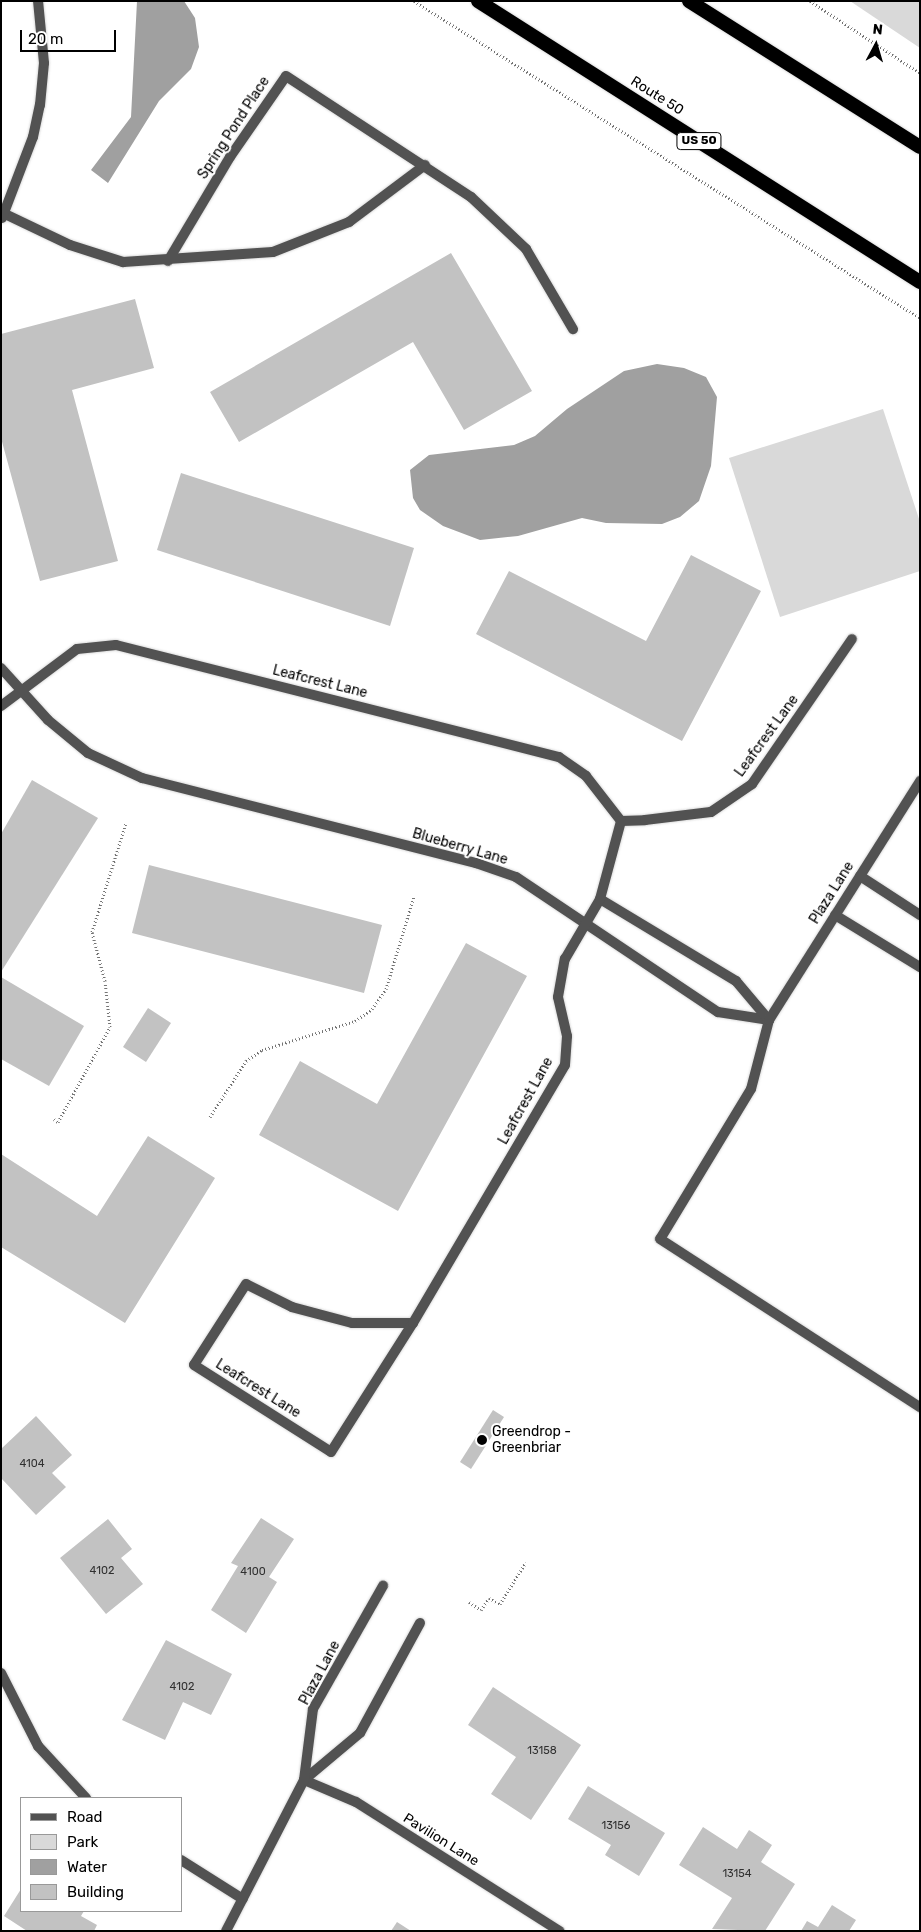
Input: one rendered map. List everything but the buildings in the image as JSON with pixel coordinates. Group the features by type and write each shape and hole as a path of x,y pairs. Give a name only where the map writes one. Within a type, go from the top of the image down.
{"highway":[{"name":"Route 50","path":"478,1 920,282"},
{"path":"689,1 920,147"}],"street":[{"path":"38,1 44,63 40,105 33,138 3,217 70,245 123,262 168,262 273,252 350,222 426,165"},
{"name":"Spring Pond Place","path":"168,262 230,157 286,76 426,165 471,197 526,249 573,329"},
{"name":"Leafcrest Lane","path":"621,820 712,812 752,784 852,639"},
{"name":"Leafcrest Lane","path":"1,706 77,649 116,645 559,757 586,776 621,820"},
{"name":"Blueberry Lane","path":"1,668 20,690 88,753 142,778 476,863 516,877 718,1012 769,1020"},
{"name":"Plaza Lane","path":"920,781 769,1020 752,1089 660,1239 920,1407"},
{"name":"Leafcrest Lane","path":"413,1323 352,1323 292,1307 246,1284 194,1365 331,1452 413,1323 565,1066 567,1036 558,997 565,959 588,925 600,899 621,820"},
{"path":"860,876 920,915"},
{"path":"600,899 736,981 769,1020"},
{"path":"835,915 920,967"},
{"name":"Plaza Lane","path":"226,1931 304,1780 313,1709 383,1586"},
{"name":"Plaza Lane","path":"304,1780 360,1733 420,1623"},
{"path":"3,1680 38,1746 85,1797"},
{"name":"Pavilion Lane","path":"304,1780 356,1802 560,1931"},
{"path":"182,1861 243,1899"}],"path":[{"path":"414,1 920,318"},
{"path":"810,1 920,73"},
{"path":"54,1120 58,1122 110,1027 105,981 92,932 126,823"},
{"path":"210,1117 246,1061 262,1050 355,1021 372,1009 386,989 414,896"},
{"path":"469,1602 481,1610 489,1598 500,1604 526,1562"}],"green space":[{"path":"850,1 920,1 920,48"},
{"path":"883,409 920,522 920,571 780,617 729,458"}],"water":[{"path":"137,1 184,1 195,18 199,47 191,69 159,101 108,183 91,170 131,117"},
{"path":"657,364 684,368 706,377 717,397 711,466 699,501 680,517 662,524 606,523 582,518 518,536 480,540 443,526 420,510 413,498 410,470 429,455 514,445 535,436 567,409 624,371"}],"place":[{"name":"Greendrop - Greenbriar","path":"482,1440"}]}
